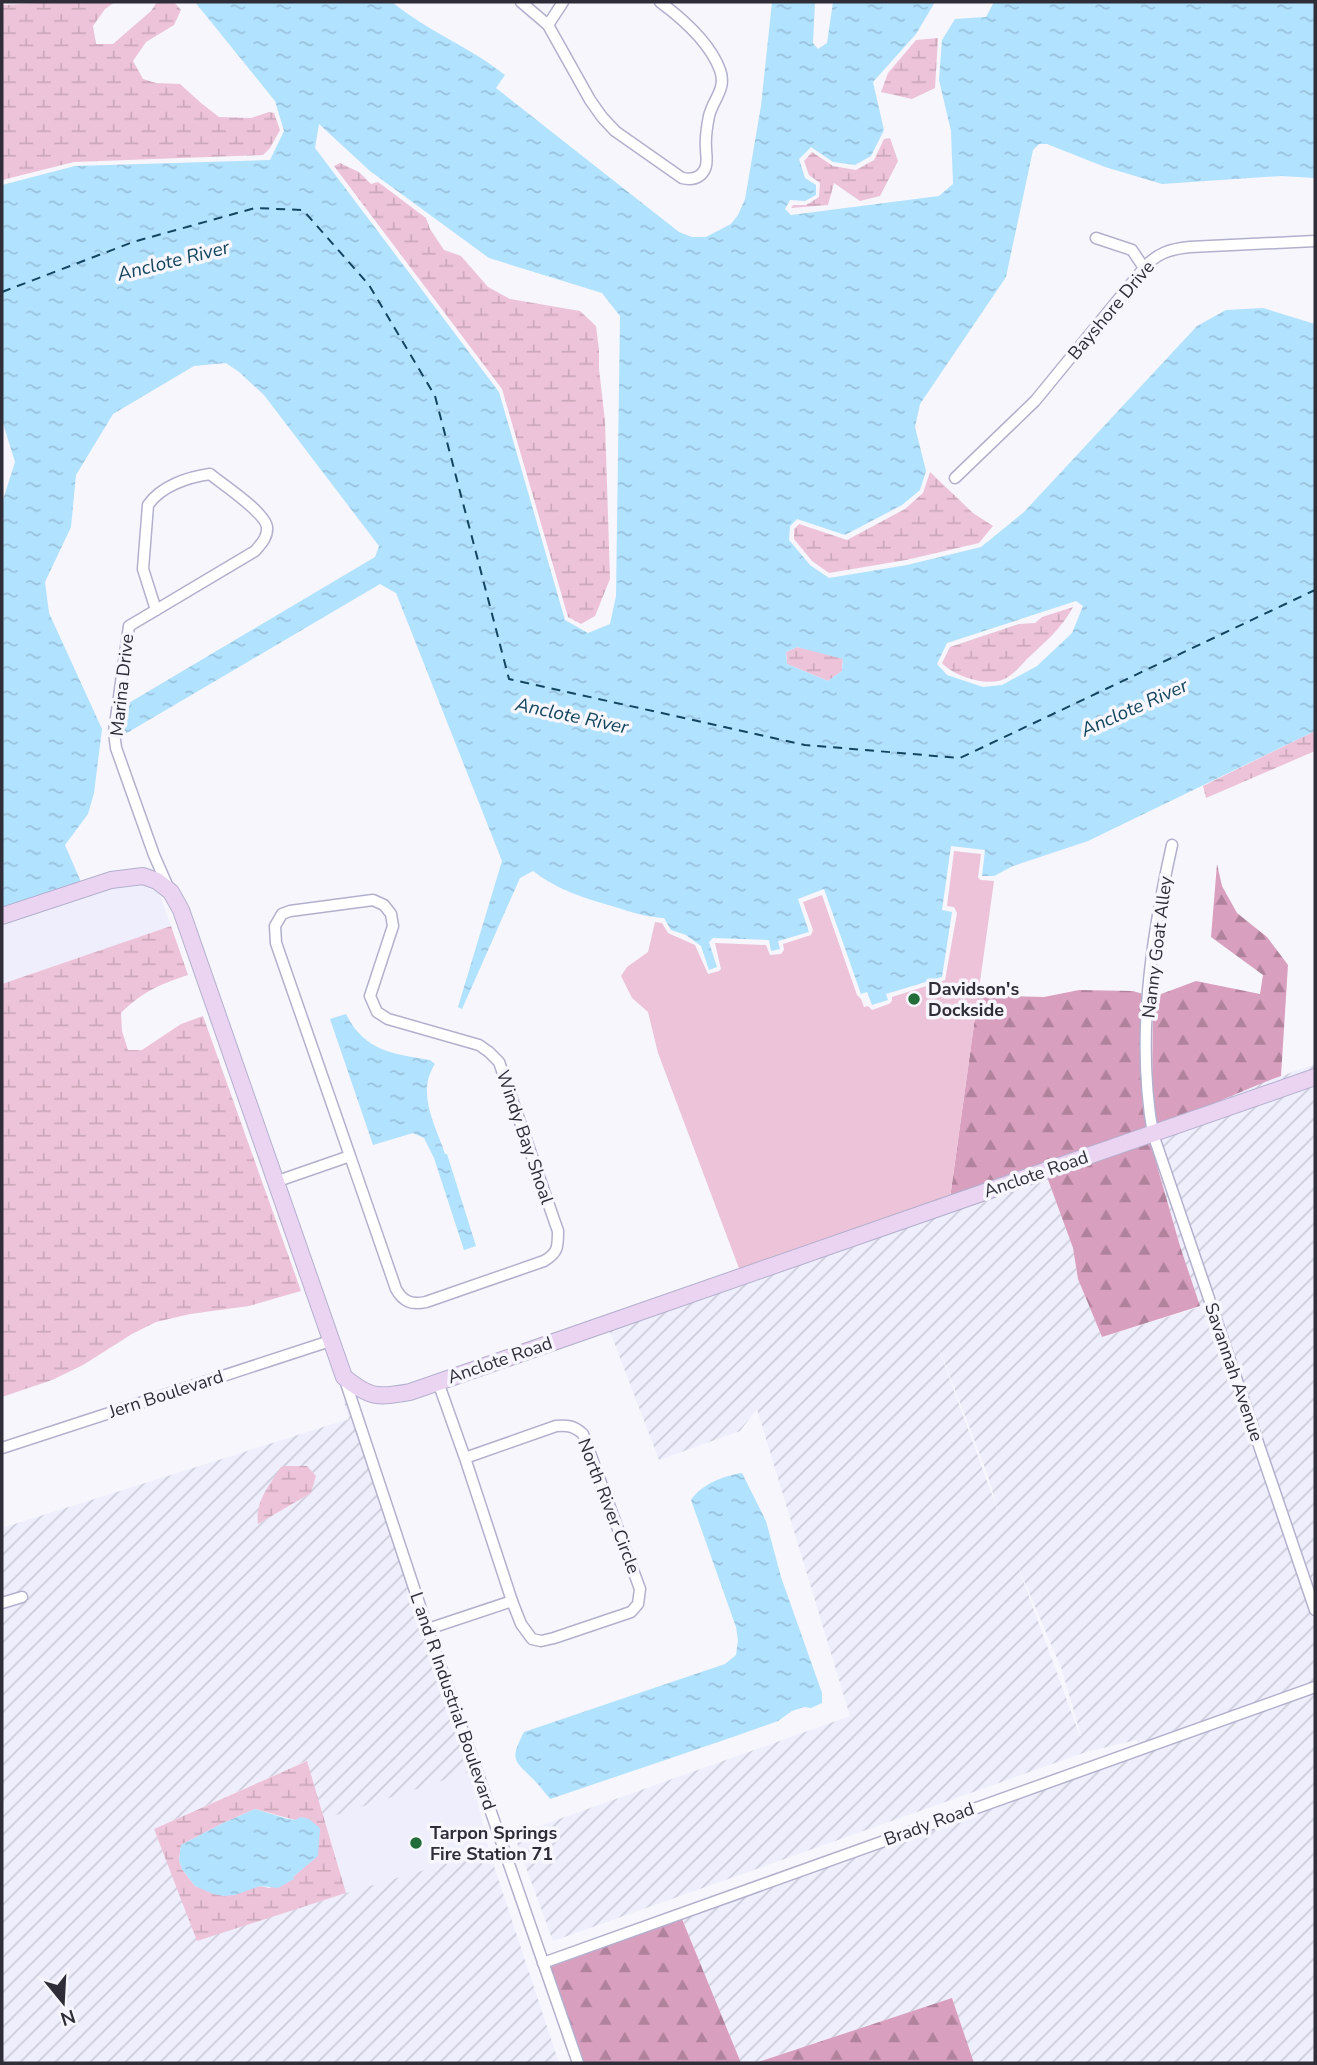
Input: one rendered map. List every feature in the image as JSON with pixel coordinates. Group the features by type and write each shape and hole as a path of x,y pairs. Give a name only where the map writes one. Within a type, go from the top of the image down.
{"street":[{"path":"521,2 548,25 590,100 615,131 682,178 691,180 699,177 705,169 706,131 710,111 722,87 721,72 700,39 660,2"},
{"path":"548,25 563,2"},
{"path":"1096,237 1132,250 1144,268"},
{"name":"Bayshore Drive","path":"955,478 1035,401 1144,268 1162,252 1174,248 1315,241"},
{"name":"Marina Drive","path":"156,610 143,569 148,505 154,496 189,477 210,474 258,513 267,526 265,539 255,551 156,610 129,626 114,732 116,748 171,892"},
{"name":"Nanny Goat Alley","path":"1153,1134 1147,1101 1147,999 1164,881 1172,845"},
{"path":"2,916 111,880 143,876 157,881 171,892 181,910 344,1377"},
{"name":"Windy Bay Shoal","path":"373,900 384,905 391,914 393,926 370,996 377,1012 388,1020 479,1045 499,1062 558,1231 554,1255 544,1261 426,1302 410,1303 400,1296 396,1289 350,1156 276,943 275,926 282,914 290,911 373,900"},
{"name":"Anclote Road","path":"344,1377 369,1394 385,1397 410,1392 1315,1077"},
{"name":"Savannah Avenue","path":"1153,1134 1315,1610"},
{"path":"275,1182 350,1156"},
{"name":"Jern Boulevard","path":"2,1448 330,1341"},
{"name":"L and R Industrial Boulevard","path":"344,1377 578,2063"},
{"name":"North River Circle","path":"438,1382 512,1601 532,1639 541,1641 631,1612 638,1604 640,1589 588,1444 576,1427 556,1426 465,1458"},
{"path":"2,1603 22,1597"},
{"path":"428,1629 512,1601"},
{"name":"Brady Road","path":"543,1963 1315,1687"}],"shaded area":[{"path":"136,882 158,890 171,926 2,984 2,922 112,886"},
{"path":"1315,1064 1315,1071 1182,1118 1247,1088"},
{"path":"1315,1083 1315,1595 1159,1138"},
{"path":"1150,1141 1315,1625 1315,1681 1138,1744 1136,1740 1086,1752 553,1941 514,1835 850,1716 757,1409 740,1431 659,1460 609,1329 1047,1177 1073,1248 1078,1279 1102,1337 1200,1307","holes":["929,1322 987,1473 999,1514","1017,1564 1062,1670 1081,1736 1080,1736"]},
{"path":"343,1399 347,1403 472,1771 324,1819 306,1761 154,1829 198,1940 489,1851 559,2063 2,2063 2,1609 28,1601 25,1591 2,1597 2,1528 349,1419","holes":["316,1476 311,1493 258,1524"]},
{"path":"1315,1693 1315,2063 974,2063 952,1998 755,2063 741,2063 682,1919"},
{"path":"470,1768 489,1851 346,1893 324,1819"}],"green space":[{"path":"115,2 105,9 93,26 96,44 113,44 151,11 157,2 174,2 181,10 174,25 146,42 133,61 143,79 156,83 180,84 219,117 251,118 274,113 280,130 270,148 263,155 74,162 2,180 2,5"},
{"path":"938,38 935,88 912,99 881,92 888,73 916,40"},
{"path":"890,138 898,161 880,196 860,201 834,183 828,205 791,208 793,205 806,205 819,197 820,183 809,175 804,161 812,152 833,166 856,170 874,160 884,139"},
{"path":"340,163 359,172 371,184 378,182 426,218 444,250 461,256 488,287 510,299 580,311 596,326 605,421 610,579 595,616 581,624 568,617 502,389 334,166"},
{"path":"930,472 973,513 993,526 979,543 906,560 829,573 812,561 794,539 794,529 799,524 847,540 905,509 923,493"},
{"path":"1073,607 1052,635 1013,674 1002,680 987,682 970,679 942,663 950,647 1019,624 1035,623 1042,617"},
{"path":"797,647 843,657 842,671 828,681 787,664 786,652"},
{"path":"1315,731 1315,751 1206,798 1203,786"},
{"path":"954,851 981,854 978,878 994,881 950,1198 740,1271 658,1053 648,1012 632,998 621,976 627,967 648,952 655,922 662,923 668,933 695,945 708,974 721,969 715,943 766,945 770,955 781,954 784,950 783,944 811,935 813,930 803,902 822,895 857,995 864,1007 868,1006 872,1010 889,1004 892,997 945,980 957,913 954,907 947,906"},
{"path":"1217,864 1222,886 1237,913 1267,937 1288,965 1281,1076 1157,1127 1152,1101 1153,997 1196,981 1260,994 1263,975 1211,937"},
{"path":"171,926 188,975 152,990 121,1013 122,1031 128,1050 142,1050 181,1024 203,1016 301,1291 249,1306 190,1314 156,1322 83,1365 52,1380 2,1397 2,984"},
{"path":"1079,990 1133,991 1143,994 1142,1101 1147,1130 950,1198 978,995 1044,997"},
{"path":"1150,1141 1200,1306 1102,1337 1078,1279 1073,1248 1047,1177"},
{"path":"307,1466 316,1476 311,1493 258,1524 259,1508 264,1494 281,1467"},
{"path":"307,1761 346,1893 197,1941 154,1829","holes":["255,1809 295,1820 317,1856 293,1877 269,1888 260,1886 224,1896 195,1886 182,1869 179,1860 181,1845"]},
{"path":"682,1919 741,2063 583,2063 550,1967"},
{"path":"952,1998 974,2063 755,2063"}],"water":[{"name":"Anclote River","path":"195,2 392,2 505,75 496,88 679,232 692,237 706,237 731,224 745,199 761,106 772,2 815,2 813,43 818,49 827,43 833,2 935,2 916,34 873,82 884,130 871,156 855,165 833,162 811,147 799,159 805,178 816,185 816,195 805,201 790,200 785,209 791,215 939,196 953,184 951,131 939,80 942,40 955,19 986,17 994,2 1315,2 1315,178 1281,176 1162,184 1105,167 1047,144 1039,144 1033,150 1006,277 920,404 915,427 926,471 920,490 902,505 845,535 797,519 790,526 789,540 810,565 829,578 907,565 981,547 1024,512 1197,326 1226,310 1263,308 1315,324 1315,731 1088,841 1013,866 994,876 982,876 985,850 951,846 942,910 952,912 942,977 886,994 888,1000 872,1005 867,992 861,994 824,889 798,899 809,932 778,941 780,949 771,951 769,940 713,938 709,942 717,967 709,970 701,946 686,935 671,930 664,918 639,914 583,897 562,889 533,871 520,878 462,1009 458,1007 502,861 396,593 380,584 120,737 122,707 375,557 379,546 264,395 226,363 194,366 113,414 76,475 71,527 45,582 49,613 102,729 94,793 88,814 65,845 81,882 2,908 2,503 15,462 2,420 2,185 75,166 270,160 284,131 275,101","holes":["319,124 370,171 489,258 602,293 620,316 616,596 610,624 588,633 565,620 499,392 315,148","1076,601 1083,606 1072,633 1037,666 1002,685 983,687 947,675 937,664 947,643","797,647 843,659 842,671 828,681 787,664 786,652"]},
{"path":"346,1014 362,1036 381,1049 430,1060 435,1064 427,1086 429,1109 447,1154 476,1246 464,1250 434,1158 424,1138 413,1133 373,1145 330,1019"},
{"path":"742,1473 766,1521 781,1577 822,1693 822,1703 792,1711 778,1721 550,1799 516,1760 516,1749 524,1732 725,1664 736,1655 736,1627 691,1500 701,1489 714,1482"},
{"path":"255,1809 288,1819 309,1819 320,1828 318,1856 293,1877 294,1879 278,1888 260,1886 224,1896 195,1886 182,1869 179,1860 181,1845"}],"ferry route":[{"path":"2,292 133,242 255,208 303,210 369,285 435,396 509,679 805,745 960,758 1315,590"}],"place":[{"name":"Davidson's Dockside","path":"914,999"},
{"name":"Tarpon Springs Fire Station 71","path":"416,1843"}]}
